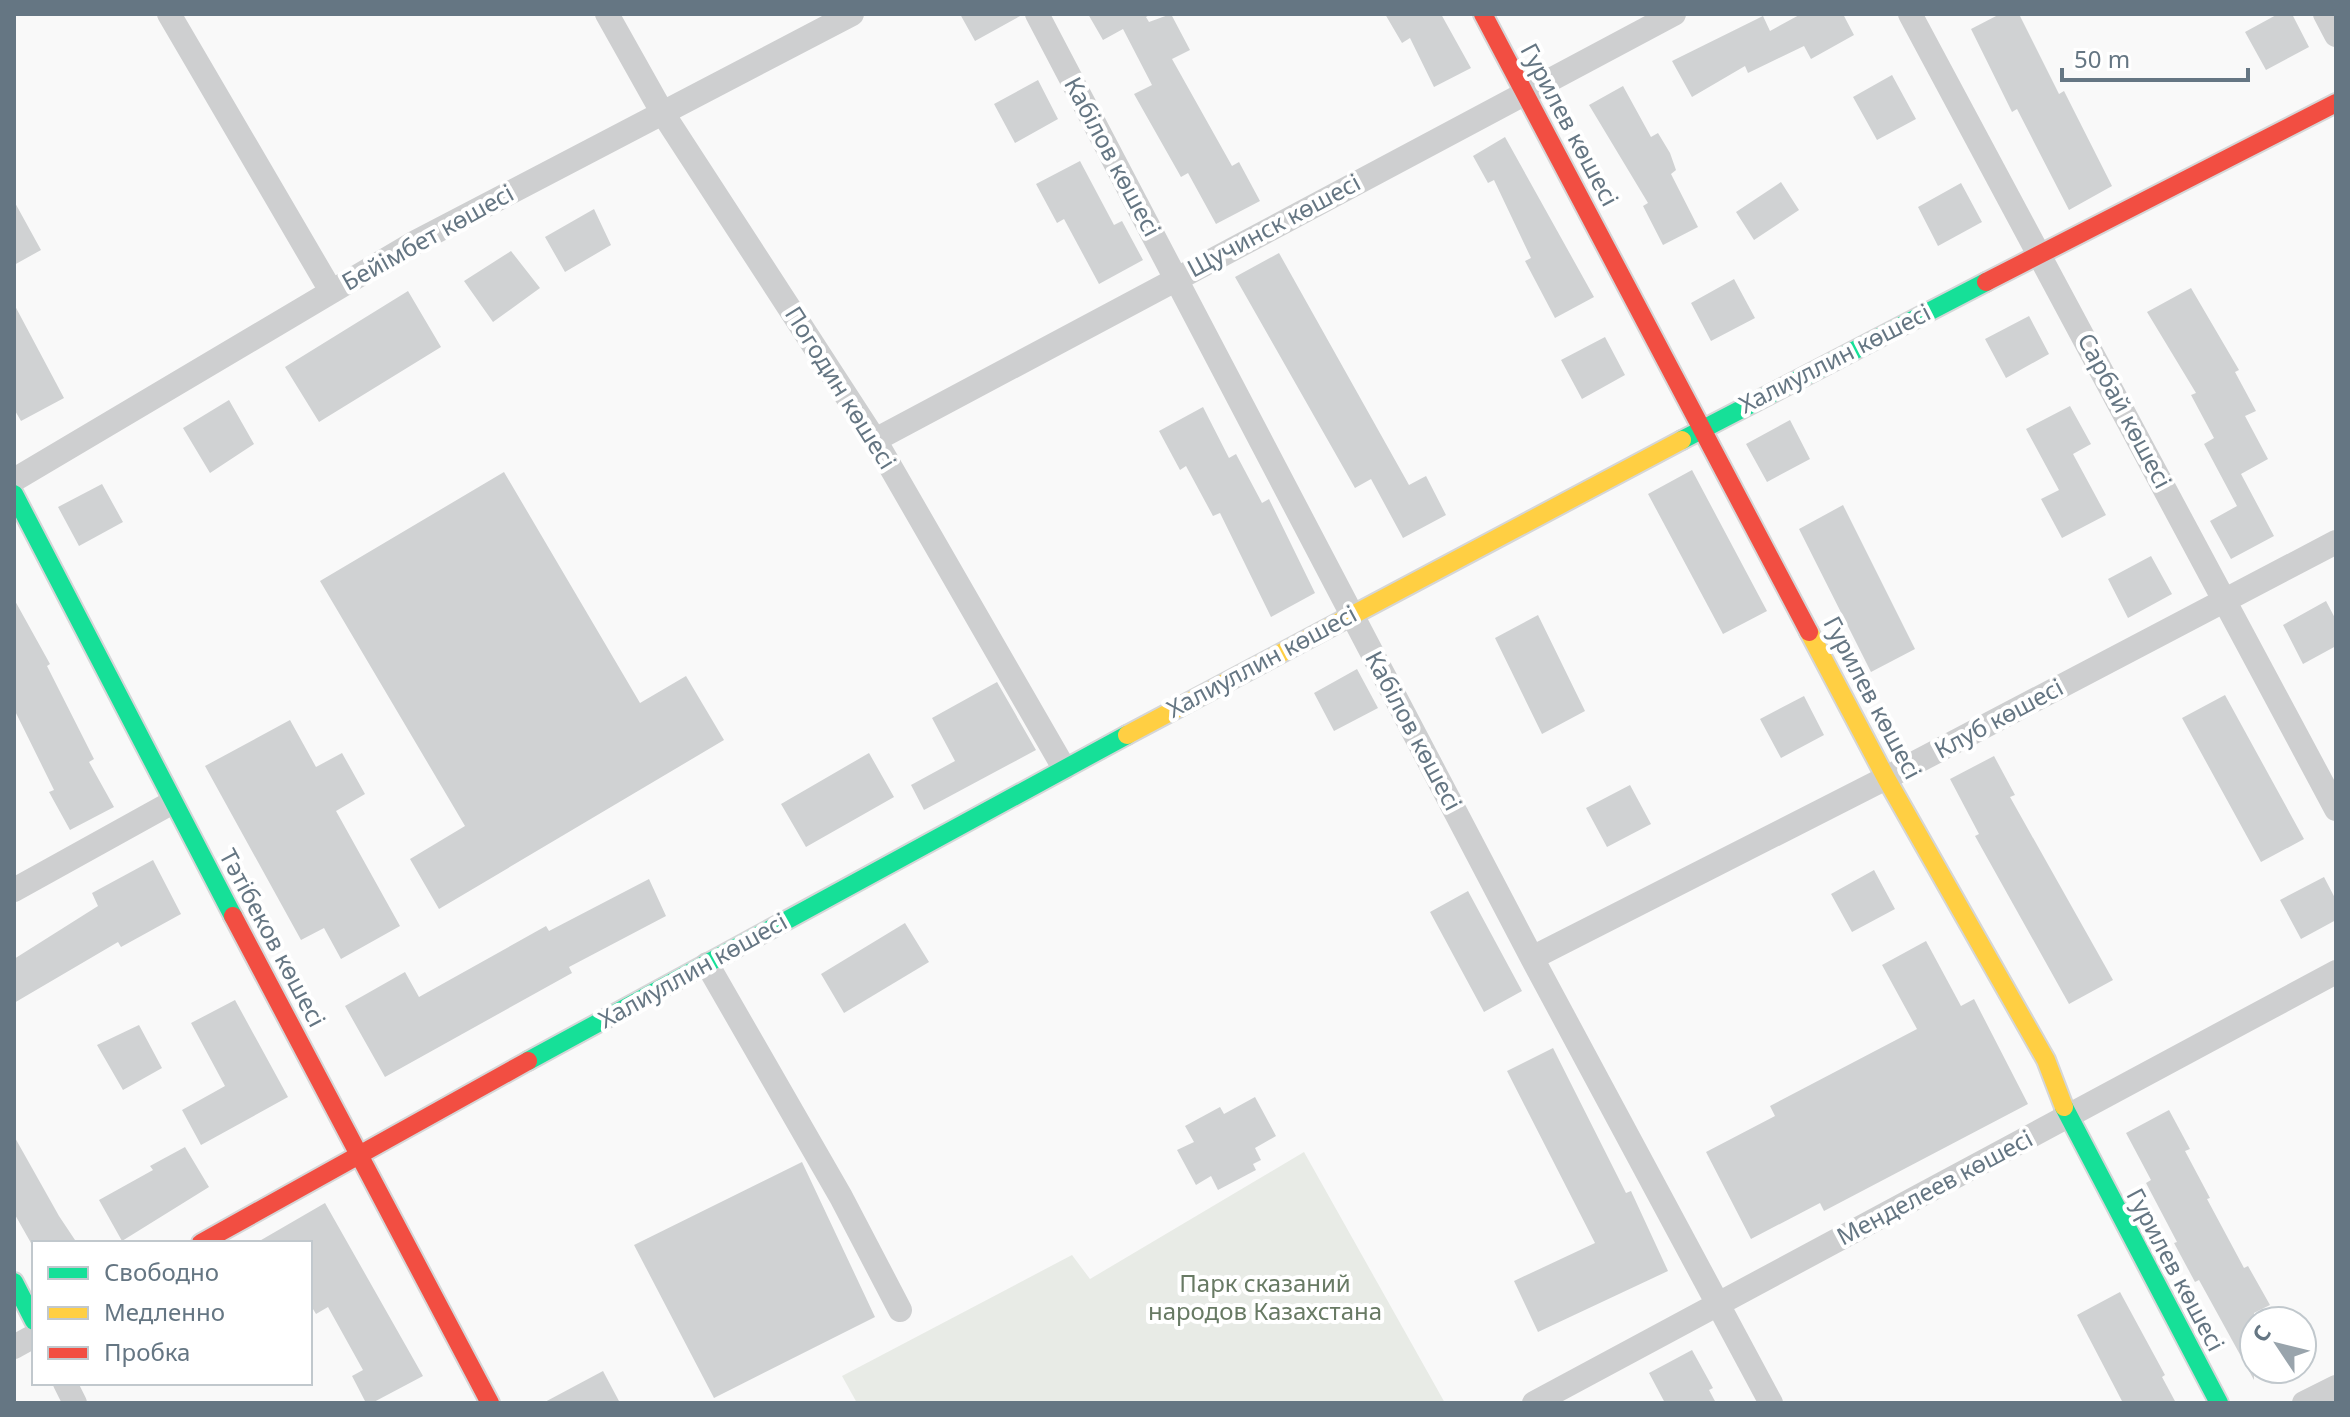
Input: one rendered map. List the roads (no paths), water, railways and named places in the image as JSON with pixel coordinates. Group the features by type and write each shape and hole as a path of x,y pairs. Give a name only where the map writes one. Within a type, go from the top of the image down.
{"street":[{"path":"169,14 331,291"},
{"name":"Погодин көшесі","path":"607,14 662,112 875,440 1064,768"},
{"name":"Кабілов көшесі","path":"1037,14 1532,958 1771,1403"},
{"name":"Гурилев көшесі","path":"1483,14 1886,778 2046,1060 2068,1119 2219,1403"},
{"name":"Щучинск көшесі","path":"875,440 1674,14"},
{"name":"Сарбай көшесі","path":"1910,14 2336,809"},
{"path":"2325,14 2336,35"},
{"name":"Бейімбет көшесі","path":"14,480 331,291 837,17"},
{"name":"Халиуллин көшесі","path":"205,1241 1064,768 1351,614 1702,428 2336,103"},
{"name":"Тәтібеков көшесі","path":"14,494 171,803 361,1153 488,1400"},
{"name":"Клуб көшесі","path":"1532,958 1886,778 2336,542"},
{"path":"14,890 171,803"},
{"path":"707,964 841,1197 900,1310"},
{"name":"Менделеев көшесі","path":"1534,1403 2068,1119 2336,972"},
{"path":"14,1282 32,1317"},
{"path":"14,1347 32,1337"},
{"path":"66,1385 75,1403"},
{"path":"2304,1403 2336,1387"}],"park label":[{"name":"Парк сказаний народов Казахстана","path":"1265,1298"}]}
